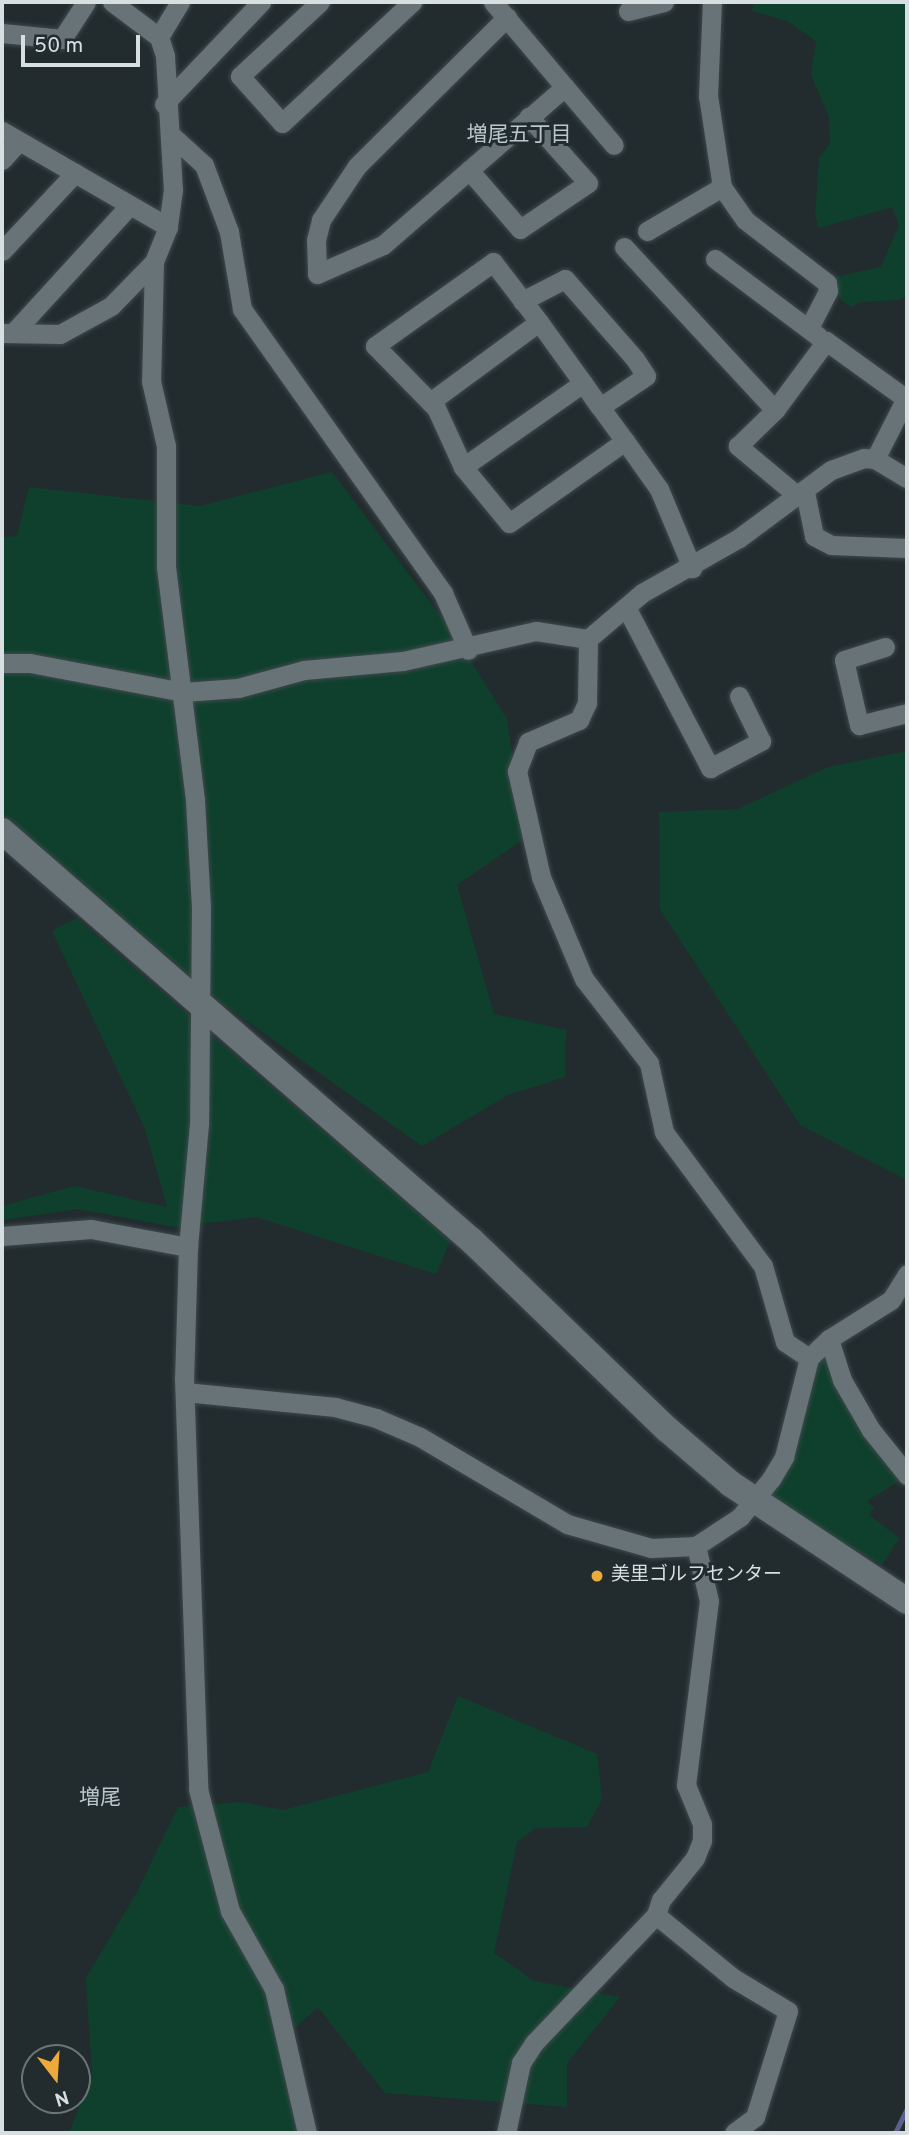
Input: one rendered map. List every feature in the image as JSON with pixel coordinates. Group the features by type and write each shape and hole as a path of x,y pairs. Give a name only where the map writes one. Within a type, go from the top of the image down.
{"street":[{"path":"2,33 62,39 86,2"},
{"path":"112,2 159,37 165,56 164,104 170,134 173,190 168,228 154,262 151,381 166,446 166,567 195,800 200,1002 199,1124 188,1247 185,1392 200,1800 230,1911 274,1989 307,2133"},
{"path":"159,37 180,2"},
{"path":"164,104 261,2"},
{"path":"320,2 240,76 282,123 412,2"},
{"path":"493,2 614,145"},
{"path":"628,10 664,2"},
{"path":"712,2 708,96 722,187 745,220 827,284 828,291 808,328"},
{"path":"507,17 357,166 321,220 316,240 317,274 383,245 565,87"},
{"path":"469,170 520,229 588,183 529,117"},
{"path":"2,131 168,228"},
{"path":"170,134 204,165 229,232 242,309 443,593 468,650"},
{"path":"2,160 19,141"},
{"path":"2,251 75,173"},
{"path":"647,231 722,187"},
{"path":"7,333 130,205"},
{"path":"625,247 775,410"},
{"path":"715,259 906,397 876,460"},
{"path":"7,333 60,334 111,306 154,262"},
{"path":"625,442 509,523 463,467 430,401 375,346 493,262 539,322 659,489 692,568"},
{"path":"523,301 565,279 635,359 646,376 600,407"},
{"path":"430,401 539,322"},
{"path":"826,341 775,410 738,446 802,495 814,536 831,545 905,548"},
{"path":"463,467 583,383"},
{"path":"2,663 30,663 183,692 238,688 304,670 468,650 536,631 588,639 626,607 692,568 802,495 843,464 876,460 907,478"},
{"path":"626,607 710,768 761,741 739,696"},
{"path":"588,639 587,703 579,720 540,733 527,742 519,758 517,771 541,877 584,979 649,1063 664,1132 763,1266 785,1342 808,1358"},
{"path":"885,647 844,660 859,725 907,713"},
{"path":"2,831 472,1241 667,1429 756,1501 907,1601"},
{"path":"2,1236 91,1229 188,1247"},
{"path":"185,1392 335,1407 376,1418 420,1437 567,1524 641,1547 696,1546 756,1501 784,1457 808,1358 829,1339 891,1300 907,1274"},
{"path":"829,1339 842,1380 870,1430 907,1475"},
{"path":"506,2133 521,2063 534,2043 656,1914 661,1900 695,1858 702,1841 702,1824 686,1785 709,1601 696,1546"},
{"path":"656,1914 733,1978 788,2011 755,2117 734,2133"}],"green space":[{"path":"755,2 907,2 907,295 899,300 860,302 852,307 842,301 830,278 881,267 899,225 892,207 819,228 815,215 819,158 830,143 829,116 811,75 816,41 787,21 752,11"},
{"path":"332,472 451,630 507,719 524,839 457,885 494,1014 566,1030 565,1077 508,1095 422,1146 220,1002 2,813 2,537 17,536 29,487 200,506"},
{"path":"907,751 907,1180 800,1125 660,909 659,812 738,809 828,767"},
{"path":"76,918 450,1241 436,1274 256,1217 175,1227 78,1209 2,1220 2,1206 74,1186 167,1207 145,1129 52,931"},
{"path":"825,1352 899,1481 867,1501 874,1508 869,1515 899,1538 882,1565 764,1499 815,1363"},
{"path":"458,1696 597,1754 602,1799 587,1827 536,1828 517,1842 494,1953 534,1981 620,1997 567,2063 567,2107 385,2093 318,2007 279,2042 297,2133 69,2133 76,2114 91,2114 91,2044 86,1978 137,1892 178,1807 241,1802 283,1810 428,1772"}],"waterway":[{"path":"895,2133 907,2108"}],"place":[{"name":"美里ゴルフセンター","path":"597,1576"}],"district":[{"name":"増尾五丁目","path":"519,136"},
{"name":"増尾","path":"100,1799"}]}
